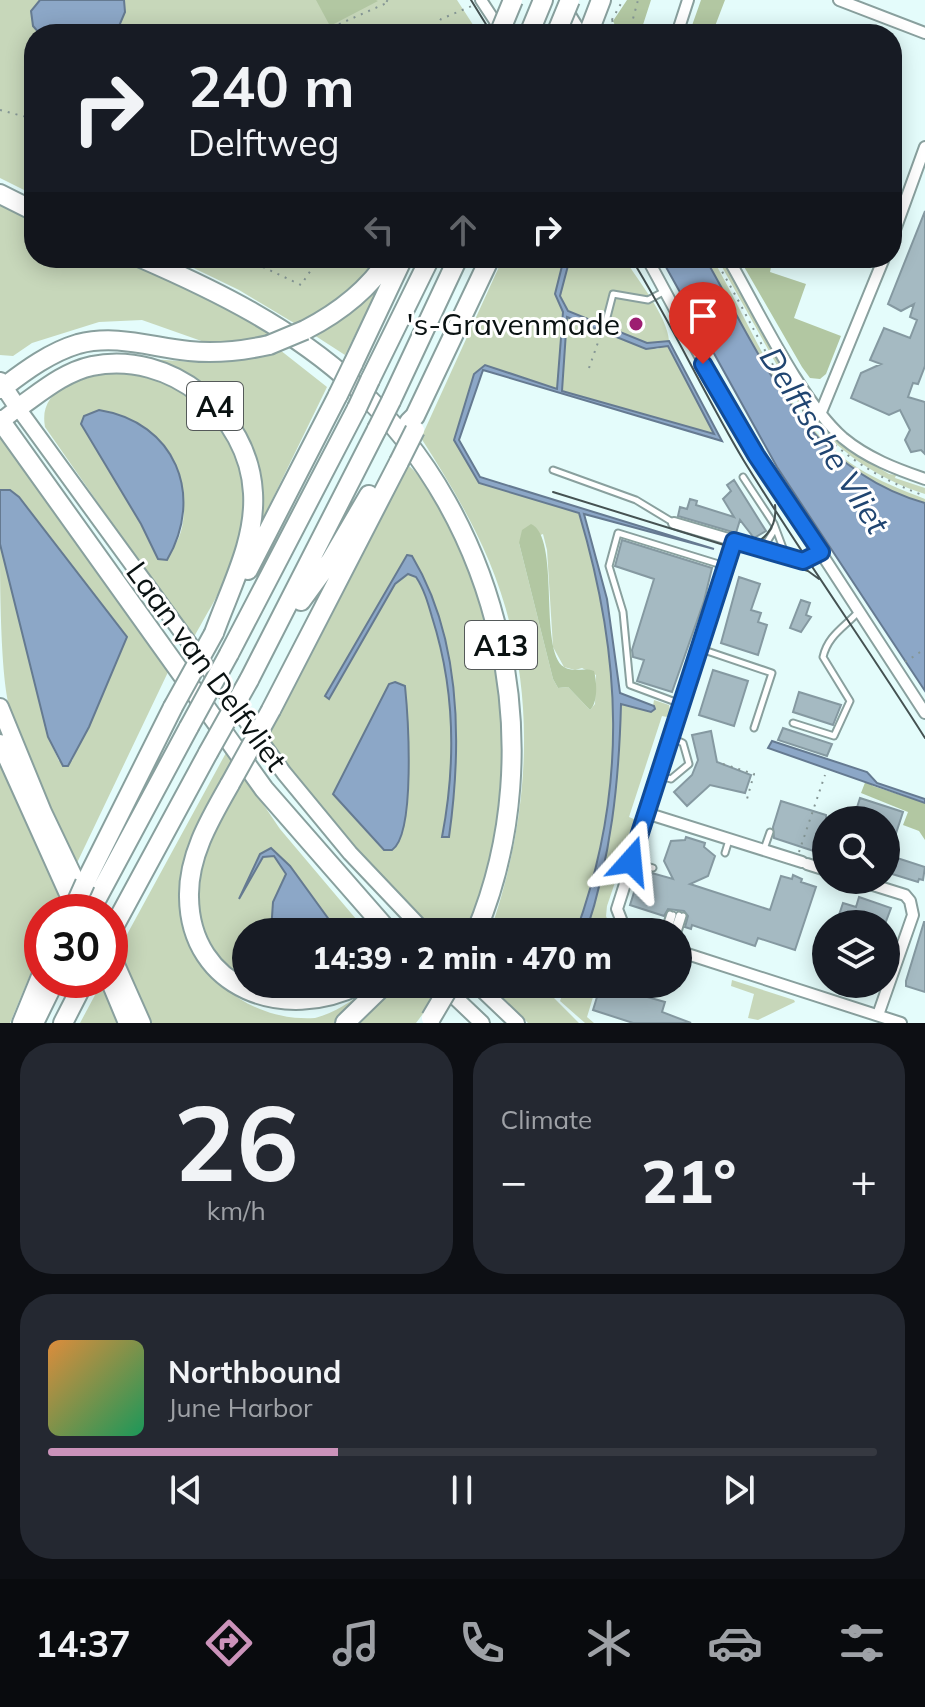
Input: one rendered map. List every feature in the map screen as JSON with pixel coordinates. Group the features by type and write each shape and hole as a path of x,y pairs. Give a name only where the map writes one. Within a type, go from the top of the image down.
{"highway":[{"path":"505,24 513,0"},
{"path":"533,24 543,0"},
{"path":"560,24 570,0"},
{"path":"0,194 24,206"},
{"name":"A13","path":"165,268 267,320 337,370 374,404 410,446 459,525 496,624 504,659 511,720 512,765 506,827 497,871 481,918"},
{"name":"A4","path":"1,386 54,353 82,343 115,339 203,352 269,345 305,330 341,308 381,268"},
{"name":"A4","path":"81,894 173,707 338,395 398,268"},
{"path":"100,894 357,408 425,268"},
{"path":"128,901 270,641 391,401 453,268"},
{"path":"232,985 204,954 192,922 190,881 202,837 271,710 485,268"},
{"name":"A4","path":"18,408 71,373 109,364 150,368 174,377 215,407 231,426 243,450 253,495 247,543 214,633"},
{"name":"Laan van Delfvliet","path":"0,421 264,789 377,918"},
{"path":"270,641 331,560 396,457"},
{"path":"22,1023 32,998"},
{"path":"34,1023 46,998"},
{"path":"63,1023 76,998"},
{"path":"249,998 279,1010 302,1011 326,1006 338,998"},
{"path":"345,1023 371,998"},
{"path":"430,1021 443,998"}],"main road":[{"name":"Laan van Delfvliet","path":"1,386 284,773 350,853 412,918"},
{"path":"0,421 18,408"},
{"path":"0,707 43,812 84,894"},
{"path":"0,743 66,894"},
{"path":"128,992 142,1023"},
{"path":"117,998 127,1023"},
{"path":"456,998 482,1023"},
{"path":"491,998 517,1023"}],"street":[{"path":"561,0 578,24"},
{"path":"680,24 688,0"},
{"path":"844,1 869,5 925,33"},
{"path":"479,2 494,24"},
{"path":"902,210 925,147"},
{"path":"653,268 734,419 925,713"},
{"path":"734,268 814,406 842,437 871,457 925,479"},
{"path":"821,412 880,268"},
{"path":"674,523 803,561 821,552"},
{"path":"620,918 617,909 631,861 734,541"},
{"path":"646,813 812,865"},
{"path":"878,1015 913,915 910,901 900,893"},
{"path":"692,955 901,1023"}],"lane":[{"path":"603,328 613,294 648,300 666,291"},
{"path":"553,470 636,500 674,523"},
{"path":"743,477 775,529 786,557"},
{"path":"762,550 775,529"},
{"path":"682,705 630,685 623,612 609,566 618,533 726,566"},
{"path":"793,723 834,736 850,701 823,657 824,652 837,631 859,611"},
{"path":"700,648 772,673 754,728"},
{"path":"659,775 671,779 689,764 683,743 671,738"},
{"path":"764,850 770,832"},
{"path":"748,845 752,833"},
{"path":"725,853 729,839"},
{"path":"631,861 653,868"},
{"path":"671,932 676,915 671,932"}],"path":[{"path":"340,24 389,2 385,0"},
{"path":"604,15 623,0"},
{"path":"632,24 638,0"},
{"path":"438,24 441,19 479,2"},
{"path":"0,110 24,116"},
{"path":"265,268 301,285 312,268"},
{"path":"589,368 603,328"},
{"path":"900,665 925,649"},
{"path":"723,764 754,774 747,799"},
{"path":"802,862 825,775"}],"green space":[{"path":"0,0 457,0 473,24 24,24 24,190 0,178"},
{"path":"316,0 378,1 334,24 329,24"},
{"path":"627,0 651,0 643,24 614,24 613,21"},
{"path":"701,0 725,0 716,24 693,24"},
{"path":"0,200 24,213 24,268 143,268 279,335 252,341 210,344 142,320 99,322 32,343 13,356 0,355"},
{"path":"194,268 372,268 353,290 299,326 239,290"},
{"path":"498,268 561,268 555,293 563,312 557,389 485,365 474,374 454,440 479,483 579,513 604,619 611,671 613,723 611,775 604,826 593,879 580,918 494,918 515,840 524,746 516,653 505,606 482,545 458,498 421,438","holes":["543,534 547,550 553,647 564,667 582,668 596,675 595,704 590,710 568,687 558,688 553,679 519,543"]},
{"path":"567,268 631,268 658,310 669,341 647,343 568,312 560,297"},
{"path":"710,268 717,268 773,372 810,426 832,449 858,468 925,499 925,503 883,487 848,464 817,437 791,405"},
{"path":"723,268 729,268 810,406 802,410"},
{"path":"745,268 771,268 770,272 806,284 794,318 841,336 826,374 820,379 810,378"},
{"path":"383,279 345,355 314,335 333,324"},
{"path":"567,317 657,349 668,345 714,434 562,391"},
{"path":"280,350 327,387 256,533 235,421 137,358 207,363"},
{"path":"106,372 138,375 166,384 192,398 213,417 230,439 241,466 247,495 242,542 223,585 193,639 45,427 44,414 54,395 73,382","holes":["99,410 159,442 172,456 177,468 183,496 182,525 173,547 158,558 84,416"]},
{"path":"813,408 834,433 832,435 854,453 896,475 895,478 925,488 925,494 875,472 845,451 806,413"},
{"path":"0,437 7,441 169,670 76,865 29,763 9,704 2,635 0,544 48,737 59,761 72,761 127,637 19,497 10,490 0,490"},
{"path":"408,465 434,496 465,558 493,649 500,697 504,745 502,793 496,840 485,887 473,918 421,918 349,844 266,739","holes":["389,684 405,686 409,773 405,821 400,839 392,850 383,850 333,794"]},
{"path":"531,524 540,533 545,550 556,657 568,669 594,671 596,697 590,710 568,687 558,688 553,679 519,543 522,530"},
{"path":"654,700 669,705 672,718 662,716 629,817 636,820 607,906 607,918 590,918 612,819 621,704 652,712"},
{"path":"227,751 237,765 195,834 181,879 181,906 187,932 199,956 215,978 232,992 232,998 240,998 259,1009 286,1016 315,1018 358,998 334,1023 150,1023 128,974 128,933"},
{"path":"0,766 6,772 60,894 24,894 24,989 10,1023 0,1023"},
{"path":"244,776 280,829 355,918 328,918 290,867 273,902 272,918 232,918 232,971 206,939 198,916 197,893 202,868 220,820"},
{"path":"866,780 873,786 925,803 925,840 919,831 903,825 908,812 900,806 861,793"},
{"path":"732,980 795,1002 758,1020 748,1018 754,994 731,986"},
{"path":"93,998 109,998 119,1023 80,1023"},
{"path":"380,998 435,998 416,1023 354,1023"},
{"path":"502,998 554,998 579,1023 528,1023"},
{"path":"561,998 593,998 587,1017 594,1023 585,1023 560,1001"}],"water":[{"path":"40,0 124,0 125,12 120,24 33,24 31,11"},
{"path":"562,268 567,268 560,296 568,311 647,343 669,341 722,441 483,370 459,440 480,477 714,549 584,514 607,599 620,693 655,709 651,712 621,704 612,820 590,918 580,918 593,879 604,826 611,775 613,723 611,671 604,619 579,513 479,483 454,440 474,374 485,365 557,389 563,312 555,294","holes":["567,317 646,349 668,346 714,434 562,391"]},
{"path":"667,268 710,268 768,370 817,437 848,464 883,487 925,503 925,691 777,467"},
{"path":"99,410 125,417 147,429 164,446 176,465 182,487 183,511 178,535 167,560 158,559 141,524 81,424 84,416"},
{"path":"0,490 10,490 19,497 127,637 89,727 68,766 63,766 48,737 0,544"},
{"path":"407,555 412,556 428,588 441,622 449,657 454,693 456,766 449,837 442,837 450,782 449,699 440,644 426,596 416,577 408,574 395,584 329,699 325,696"},
{"path":"395,682 405,686 409,773 405,822 400,840 392,850 384,850 333,794 389,684"},
{"path":"772,741 867,772 877,783 925,799 925,803 768,748"},
{"path":"271,848 290,866 328,918 272,918 273,902 286,874 274,856 263,857 239,899 260,854"}],"pier":[{"path":"495,0 548,0 562,24 509,24"}],"building":[{"path":"925,211 925,366 918,384 913,383 908,397 925,402 925,454 921,450 911,452 905,440 910,430 900,410 889,415 851,398 861,373 881,364 870,360 884,328 910,338 917,320 910,317 914,304 901,311 888,304"},
{"path":"734,480 766,531 754,538 740,520 736,533 678,516 680,507 687,509 690,499 697,501 696,505 734,517 723,499 731,491 727,485"},
{"path":"622,540 712,568 704,601 672,692 637,681 644,660 633,657 632,650 654,579 615,566"},
{"path":"739,577 760,584 751,610 761,613 758,622 767,625 758,655 721,643"},
{"path":"801,600 810,603 806,615 811,617 801,632 790,628"},
{"path":"713,670 748,681 734,726 699,715"},
{"path":"799,692 841,705 833,725 793,712"},
{"path":"783,728 832,744 827,756 778,740"},
{"path":"711,731 717,762 751,775 745,793 710,785 687,806 674,792 692,775 698,760 692,735"},
{"path":"860,798 885,806 857,806"},
{"path":"781,801 812,811 812,850 774,838 773,827"},
{"path":"686,837 705,843 704,847 715,856 708,876 690,884 770,910 781,876 792,879 793,875 812,886 814,894 795,950 758,938 755,946 692,925 692,918 687,918 684,911 668,909 664,916 630,905 641,870 673,879 664,861 671,841 685,840"},
{"path":"900,859 925,867 923,880 919,879 918,882 900,876"},
{"path":"859,897 891,908 841,910 843,903 856,907"},
{"path":"925,922 925,992 906,986"},
{"path":"597,998 651,998 665,1002 662,1012 691,1023 633,1023 593,1010"}],"tram line":[{"path":"471,0 486,24"},
{"path":"637,268 744,461 925,738"},
{"path":"553,492 808,571 819,579"},
{"path":"739,547 755,543 767,534 774,521 775,505"}],"place":[{"name":"'s-Gravenmade","path":"636,324"}],"route":[{"path":"631,861 734,541 803,561 821,552 756,455 703,364"}],"water label":[{"name":"Delftsche Vliet","path":"825,440"}]}
